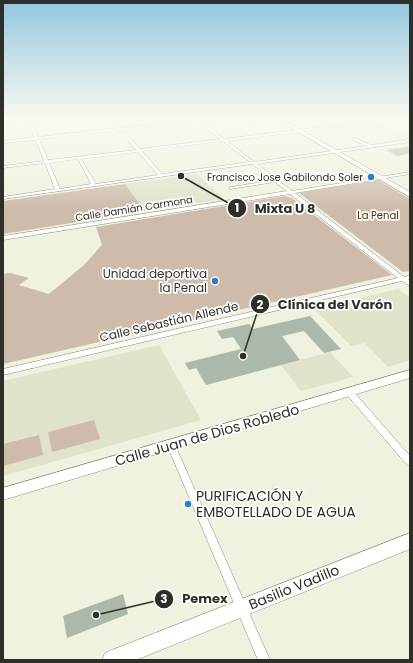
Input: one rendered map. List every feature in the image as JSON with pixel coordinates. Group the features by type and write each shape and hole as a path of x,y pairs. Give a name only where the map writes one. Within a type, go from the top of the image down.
{"street":[{"path":"42,150 58,190"},
{"path":"3,167 139,150 161,176"},
{"path":"236,150 407,278 410,284"},
{"path":"333,150 410,195"},
{"path":"3,198 350,150"},
{"path":"79,158 94,185"},
{"name":"Calle Damián Carmona","path":"3,238 410,173"},
{"path":"232,188 276,181"},
{"name":"Calle Sebastián Allende","path":"3,372 407,278"},
{"name":"Calle Juan de Dios Robledo","path":"3,494 350,393 410,374"},
{"path":"350,393 410,462"},
{"path":"171,445 264,660"},
{"name":"Basilio Vadillo","path":"112,660 410,541"}],"shaded area":[{"path":"198,174 223,199 145,211 125,184"},
{"path":"398,289 410,298 410,360 388,367 365,343 351,346 314,309"},
{"path":"159,345 201,420 3,476 3,381"},
{"path":"330,352 353,377 301,391 281,365"}],"green space":[{"name":"La Penal","path":"378,180 410,199 410,271 403,272 299,193"},
{"path":"125,184 145,211 3,234 3,201"},
{"name":"Unidad deportiva la Penal","path":"285,196 292,198 392,275 3,364 3,274 10,273 29,278 19,285 49,294 84,265 102,245 96,227"},
{"path":"94,420 100,439 52,452 48,432"},
{"path":"39,435 43,455 3,466 3,444"}],"building":[{"path":"386,150 410,150 410,153 398,156"},
{"path":"310,316 341,349 324,353 304,331 282,336 300,360 206,385 196,368 189,370 185,363 241,349 233,337 222,339 217,331 249,324 253,329"},
{"path":"123,594 128,614 67,638 63,616"}],"place":[{"name":"Mixta U 8","path":"181,176"},
{"name":"Francisco Jose Gabilondo Soler","path":"371,177"},
{"name":"Unidad deportiva la Penal","path":"215,281"},
{"name":"Clínica del Varón","path":"243,356"},
{"name":"PURIFICACIÓN Y EMBOTELLADO DE AGUA","path":"188,504"},
{"name":"Pemex","path":"96,615"}]}
